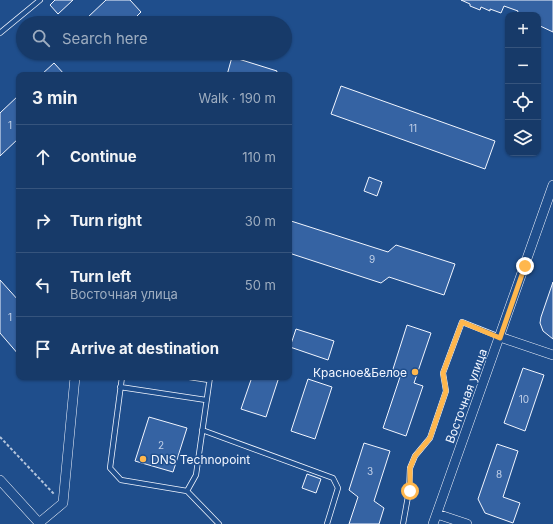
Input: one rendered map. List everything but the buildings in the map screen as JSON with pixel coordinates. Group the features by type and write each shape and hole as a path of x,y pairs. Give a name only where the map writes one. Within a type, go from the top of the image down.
{"street":[{"name":"Восточная улица","path":"434,524 553,185"},
{"path":"500,338 553,355"},
{"path":"0,480 39,524 63,503 75,380"},
{"path":"437,514 467,524"}],"lane":[{"path":"21,16 40,0"},
{"path":"0,33 16,20"},
{"path":"403,524 410,491 410,468 415,456 430,438 446,391 443,373 462,322 500,338"},
{"path":"121,380 110,468 121,480 187,491 219,524"},
{"path":"187,491 196,475 210,380"},
{"path":"120,387 206,400"},
{"path":"202,430 333,478 338,488 327,524"}],"path":[{"path":"0,437 63,503"}],"place":[{"name":"Красное&Белое","path":"415,372"},
{"name":"DNS Technopoint","path":"143,459"}],"route":[{"path":"410,491 410,468 415,456 430,438 446,391 443,373 462,322 500,338 525,266"}]}
